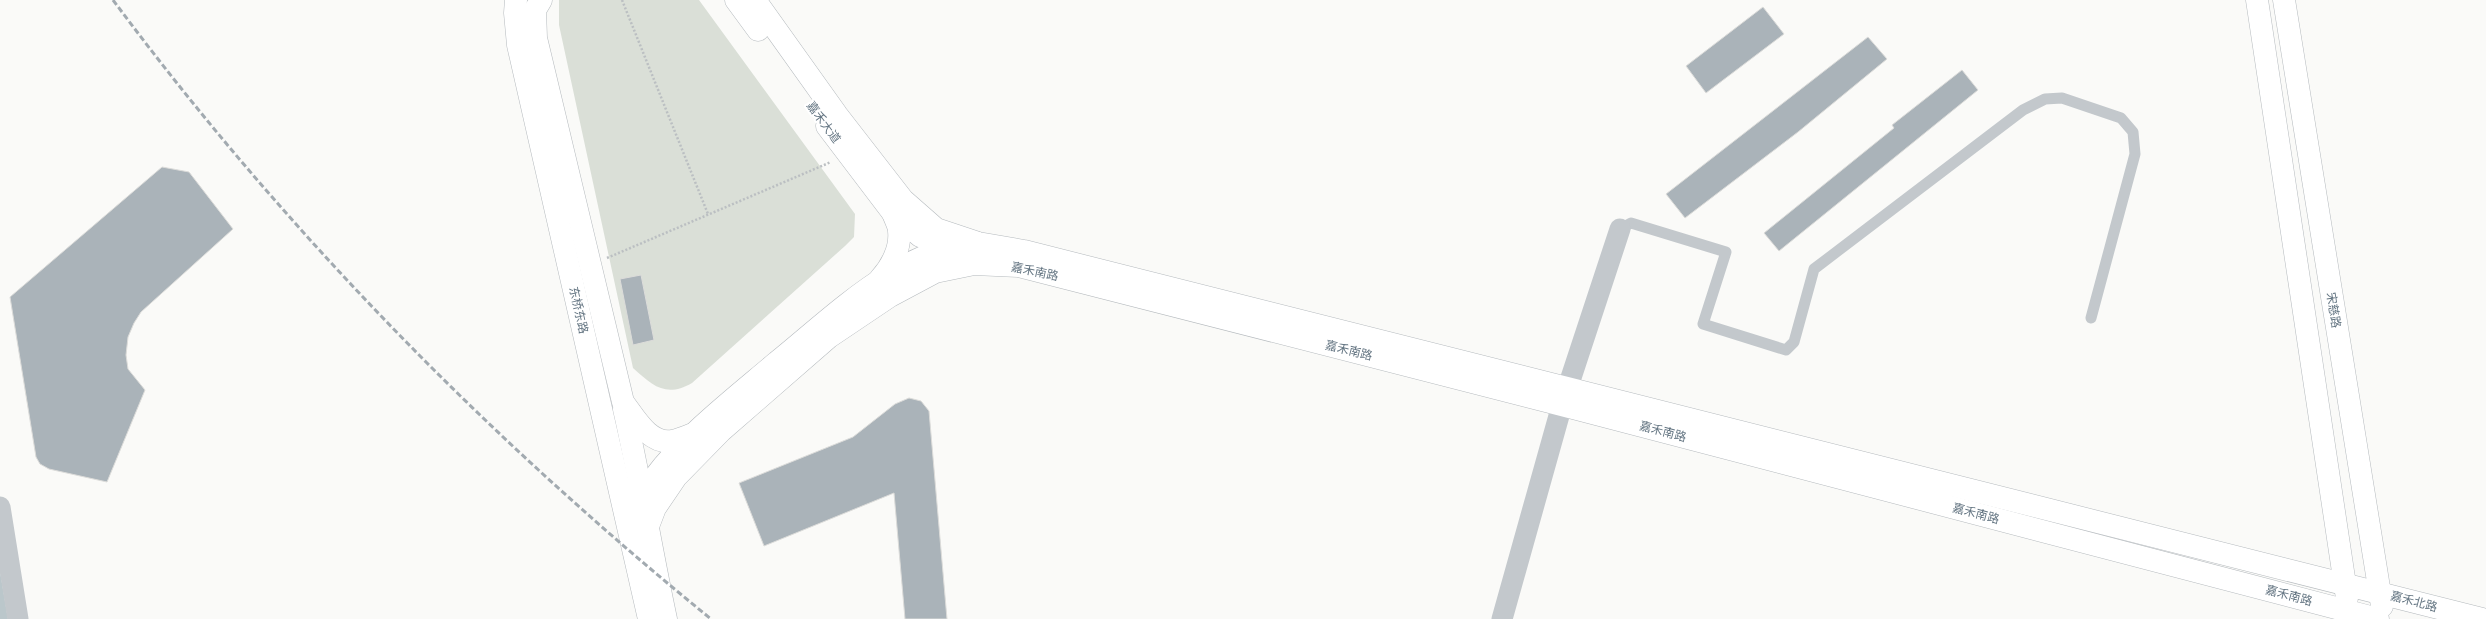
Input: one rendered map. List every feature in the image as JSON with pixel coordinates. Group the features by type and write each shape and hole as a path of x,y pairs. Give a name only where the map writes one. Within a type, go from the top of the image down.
{"main road":[{"name":"东桥东路","path":"516,0 518,46 602,407 666,619"},
{"name":"嘉禾大道","path":"736,0 848,155 924,232"},
{"name":"嘉禾大道","path":"754,0 837,115 900,209"},
{"path":"2258,0 2346,584 2349,615 2378,619"},
{"name":"宋慈路","path":"2284,0 2384,619"},
{"path":"538,5 536,38 623,402 643,494"},
{"path":"882,290 892,267 896,249 900,209"},
{"path":"924,232 976,253"},
{"path":"924,232 961,254 1007,265"},
{"path":"908,266 924,232"},
{"path":"882,290 908,266 954,246 976,253"},
{"name":"嘉禾南路","path":"976,253 1024,251 1564,396 2349,615"},
{"path":"639,532 727,405 829,319 882,290 935,272 976,253"},
{"name":"嘉禾南路","path":"976,253 1007,265 1026,268 1564,396 2346,584"},
{"path":"623,402 647,432 657,439 671,442 703,439"},
{"path":"602,407 639,450 657,460 670,460"},
{"path":"639,532 634,513 643,494 670,460 703,439"},
{"name":"东桥东路","path":"639,532 649,619"},
{"name":"嘉禾北路","path":"2346,584 2482,619"}],"street":[{"path":"511,0 518,46"},
{"path":"1502,619 1564,396 1620,229"},
{"path":"0,507 18,619"}],"lane":[{"path":"1620,229 1631,223 1726,252 1703,324 1786,350 1794,342 1814,269 2023,110 2045,99 2062,98 2121,118 2133,132 2134,154 2091,318"}],"path":[{"path":"622,0 708,214"},
{"path":"590,265 848,155"}],"shaded area":[{"path":"559,0 699,0 855,214 854,237 845,246 692,383 675,390 667,390 654,385 633,368 559,25"},
{"path":"0,571 8,619 0,619"}],"building":[{"path":"1763,7 1784,34 1706,93 1686,66"},
{"path":"1868,37 1887,59 1798,132 1685,218 1666,194"},
{"path":"1962,70 1978,90 1779,251 1764,233 1894,128 1892,125"},
{"path":"162,167 189,172 233,229 141,312 134,323 128,337 126,355 128,369 145,390 107,482 49,469 40,464 36,457 10,297"},
{"path":"641,275 654,340 633,345 620,279"},
{"path":"909,398 921,401 929,411 947,619 905,619 894,493 764,546 739,483 853,437 895,404"}],"railway":[{"path":"113,0 179,85 247,168 392,328 469,404 548,478 628,550 711,619"}]}
